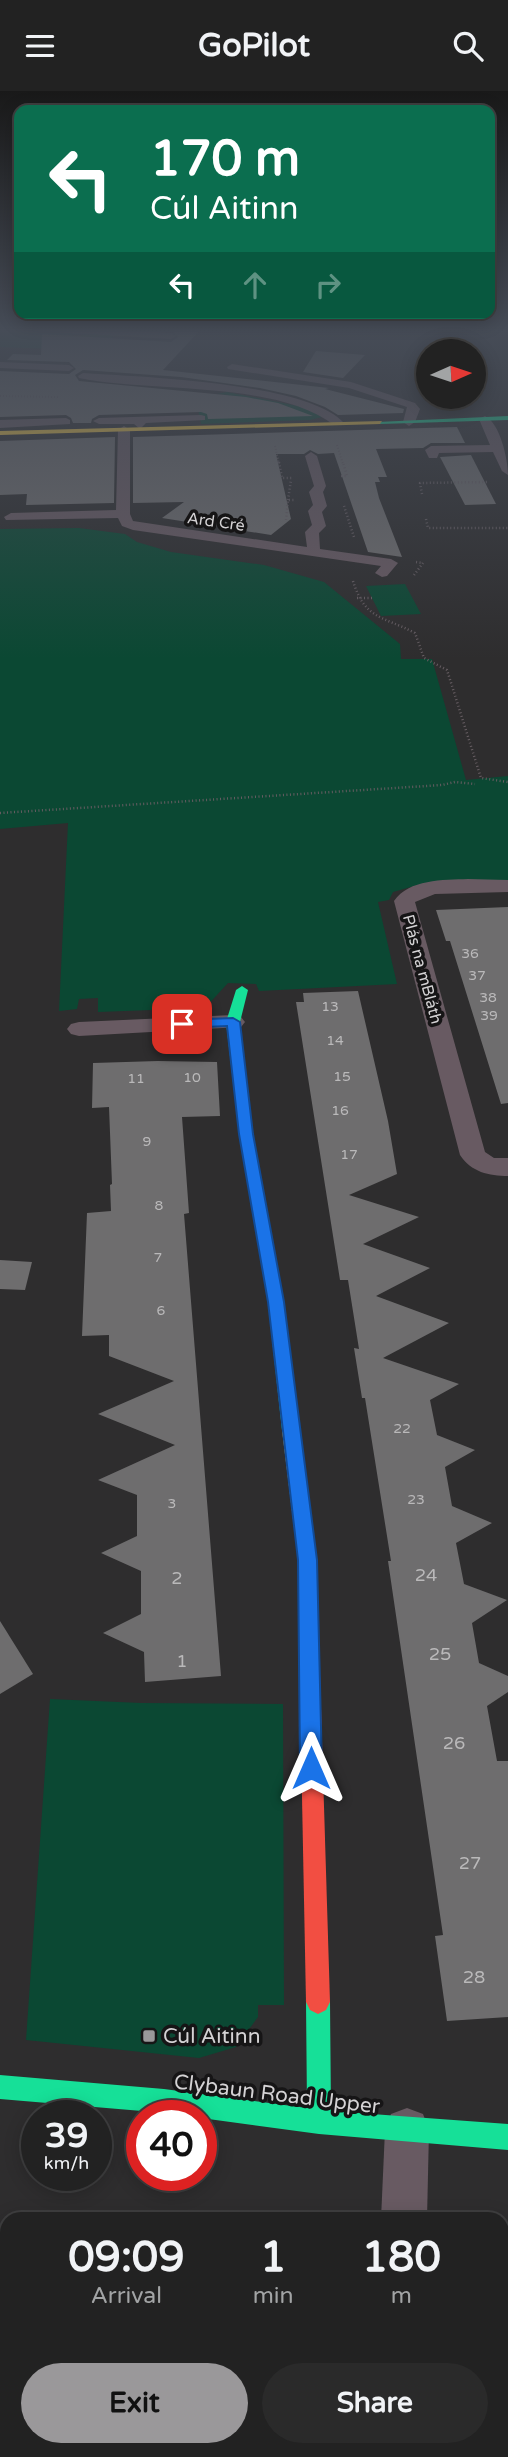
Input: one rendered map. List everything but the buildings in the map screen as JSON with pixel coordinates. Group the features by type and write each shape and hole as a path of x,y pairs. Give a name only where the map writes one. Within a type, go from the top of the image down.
{"street":[{"path":"123,515 124,438"},
{"path":"433,455 431,450 501,444 508,471"},
{"path":"310,552 315,546 312,532 319,526 315,511 320,506 316,492 320,486 311,456"},
{"name":"Ard Cré","path":"11,517 28,521 123,515 127,523 144,529 391,563 383,573"},
{"name":"Plás na mBláth","path":"508,886 423,888 409,893 404,901 473,1155 479,1163 508,1167"},
{"path":"242,990 233,1022 246,1134 276,1302 307,1560 320,2068 319,2122"},
{"path":"79,1029 233,1022"},
{"name":"Clybaun Road Upper","path":"0,2087 164,2101 319,2122 508,2137"},
{"path":"404,2212 407,2130"}],"path":[{"path":"288,500 291,478"},
{"path":"422,494 420,483 495,482"},
{"path":"426,519 428,528 508,529"},
{"path":"348,557 357,598 372,616 415,633 424,657 447,670 458,697 481,778 508,782"},
{"path":"357,598 372,597"},
{"path":"0,813 442,785 455,782 475,784"}],"green space":[{"path":"79,528 125,534 137,542 171,552 264,565 324,582 400,644 401,659 432,659 466,780 508,776 508,881 425,883 393,892 389,900 378,902 397,984 259,991 256,984 228,983 205,1008 98,1012 98,998 79,999 77,1009 59,1011 68,823 0,829 0,529"},
{"path":"405,584 421,614 381,616 366,586"},
{"path":"50,1699 283,1704 284,2005 258,2005 258,2017 236,2047 199,2058 26,2040"}],"traffic: fast":[{"path":"242,990 233,1022 246,1134 276,1302 291,1430"},
{"path":"318,2002 319,2122"},
{"path":"0,2087 164,2101 319,2122 508,2137"}],"traffic: slow":[{"path":"291,1430 307,1560 309,1643"}],"traffic: jam":[{"path":"309,1643 318,2002"}],"place":[{"name":"Cúl Aitinn","path":"149,2036"}],"route":[{"path":"182,1024 233,1022 246,1134 276,1302 307,1560 311,1768"}]}
